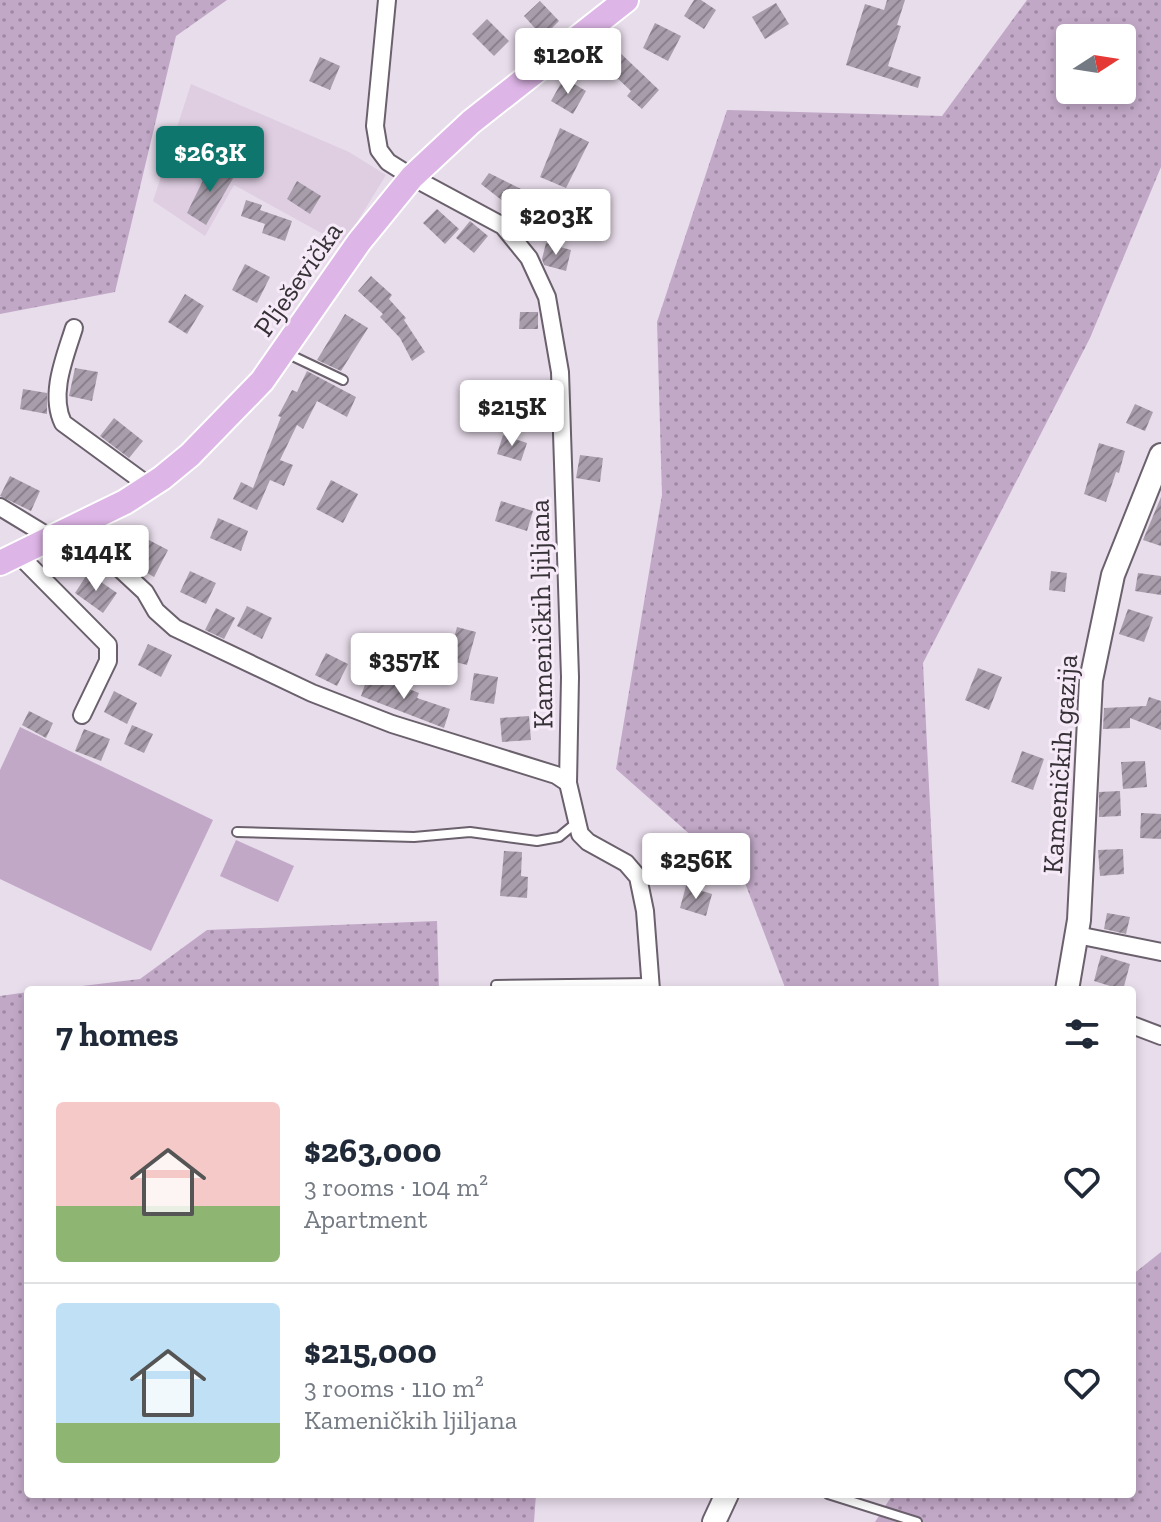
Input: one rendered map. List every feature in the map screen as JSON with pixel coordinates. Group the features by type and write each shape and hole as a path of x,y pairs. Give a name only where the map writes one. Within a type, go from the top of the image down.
{"main road":[{"name":"Plješevička","path":"9,558 76,528 149,486 190,455 262,381 359,242 412,177 471,122 626,0"}],"street":[{"name":"Kameničkih ljiljana","path":"387,0 375,126 383,158 503,226 529,258 547,297 560,372 570,662 568,783 576,822"},
{"path":"74,328 57,398 63,423 149,486"},
{"name":"Kameničkih gazija","path":"1068,986 1077,935 1091,680 1113,575 1161,455"},
{"path":"0,507 51,538"},
{"path":"76,528 145,592 156,611 175,628 325,698 392,724 556,775 568,783"},
{"path":"9,558 108,645 108,661 82,715"},
{"path":"576,822 580,834 588,842 615,855 638,877 645,911 651,986"},
{"path":"1077,935 1161,952"},
{"path":"1136,1027 1161,1036"},
{"path":"714,1522 725,1498"}],"lane":[{"path":"284,352 343,380"},
{"path":"237,832 414,837 470,832 537,841 559,837 576,822"},
{"path":"496,985 574,986"},
{"path":"841,1498 917,1522"}],"shaded area":[{"path":"0,0 227,0 176,36 115,292 0,314"},
{"path":"1027,0 1161,0 1161,167 1090,338 923,663 939,986 784,986 745,883 616,769 662,495 657,322 727,110 942,116"},
{"path":"191,84 349,152 386,175 343,245 234,185 205,236 153,201"},
{"path":"20,727 213,820 151,951 0,879 0,770"},
{"path":"236,840 294,866 278,902 220,876"},
{"path":"437,921 439,986 82,986 140,979 207,930"},
{"path":"24,993 24,1498 536,1498 534,1522 0,1522 0,996"},
{"path":"1161,1252 1161,1522 875,1522 890,1498 1136,1498 1136,1272"}],"building":[{"path":"694,0 701,0 716,10 704,29 684,16"},
{"path":"887,0 905,0 897,25 901,26 888,66 921,77 918,88 846,65 865,4 884,10"},
{"path":"540,1 559,21 543,37 524,16"},
{"path":"776,3 789,24 765,39 752,17"},
{"path":"487,19 509,41 494,56 472,34"},
{"path":"655,23 681,36 668,61 643,48"},
{"path":"613,46 659,90 642,109 627,96 631,91 599,61"},
{"path":"320,57 340,66 330,90 309,81"},
{"path":"564,78 586,91 573,114 551,101"},
{"path":"560,128 589,142 566,188 540,177"},
{"path":"211,164 235,175 206,225 187,213"},
{"path":"489,173 540,202 533,217 504,202 481,184"},
{"path":"297,181 321,196 310,214 287,199"},
{"path":"246,200 262,205 260,210 292,221 285,241 262,233 265,224 241,216"},
{"path":"437,209 459,229 445,244 423,223"},
{"path":"529,220 552,225 549,239 526,235"},
{"path":"470,221 488,236 474,253 456,238"},
{"path":"546,243 571,250 566,271 544,265 542,259"},
{"path":"245,264 270,277 257,303 232,290"},
{"path":"371,276 392,295 389,299 406,318 404,320 425,352 412,361 400,338 380,317 383,314 358,291"},
{"path":"185,294 204,306 187,334 168,322"},
{"path":"520,312 538,312 538,329 519,329"},
{"path":"345,314 368,328 341,371 317,360"},
{"path":"75,368 98,372 92,401 69,396"},
{"path":"307,371 356,397 347,417 317,401 303,429 297,425 280,460 293,465 284,486 270,480 257,510 233,499 241,482 253,488 281,417 278,416 292,390 297,392"},
{"path":"23,389 47,393 47,414 20,409"},
{"path":"1135,404 1153,412 1145,431 1126,423"},
{"path":"114,418 143,441 129,458 100,436"},
{"path":"503,435 527,443 521,461 497,454"},
{"path":"1099,443 1125,451 1106,502 1084,494"},
{"path":"580,455 603,458 600,482 576,478"},
{"path":"10,476 40,491 31,511 0,496"},
{"path":"331,480 358,494 343,523 316,509"},
{"path":"1161,497 1161,546 1143,540"},
{"path":"501,501 533,511 527,531 495,521"},
{"path":"218,518 248,531 241,551 210,538"},
{"path":"145,538 168,550 154,577 132,564"},
{"path":"190,571 216,583 206,604 180,592"},
{"path":"1051,571 1067,573 1065,592 1049,590"},
{"path":"88,573 117,593 103,613 75,593"},
{"path":"1138,573 1161,576 1161,595 1135,591"},
{"path":"247,606 272,618 262,639 237,626"},
{"path":"216,608 235,618 224,639 205,630"},
{"path":"1128,609 1153,617 1144,642 1119,634"},
{"path":"457,627 476,632 467,665 448,660"},
{"path":"148,644 172,655 161,677 138,665"},
{"path":"326,653 348,664 337,686 315,675"},
{"path":"978,668 1002,677 989,710 965,700"},
{"path":"369,673 419,693 417,698 450,709 444,728 361,696"},
{"path":"474,673 498,677 494,704 470,700"},
{"path":"114,691 137,703 127,724 104,712"},
{"path":"1149,697 1161,701 1161,730 1130,718 1130,728 1103,729 1104,708 1146,706"},
{"path":"29,711 53,723 46,738 22,725"},
{"path":"529,716 531,740 502,742 500,718"},
{"path":"132,725 153,734 144,753 124,744"},
{"path":"84,729 110,739 101,761 75,751"},
{"path":"1022,751 1044,759 1033,790 1011,782"},
{"path":"1145,761 1147,787 1123,789 1121,762"},
{"path":"1120,791 1121,816 1099,817 1099,792"},
{"path":"1141,813 1161,814 1161,839 1140,838"},
{"path":"1123,849 1124,874 1100,876 1098,850"},
{"path":"504,851 522,852 521,876 528,877 527,898 500,896"},
{"path":"686,886 712,894 706,916 680,908"},
{"path":"1107,913 1130,917 1126,934 1104,929"},
{"path":"1101,955 1130,964 1124,986 1094,981"}]}
